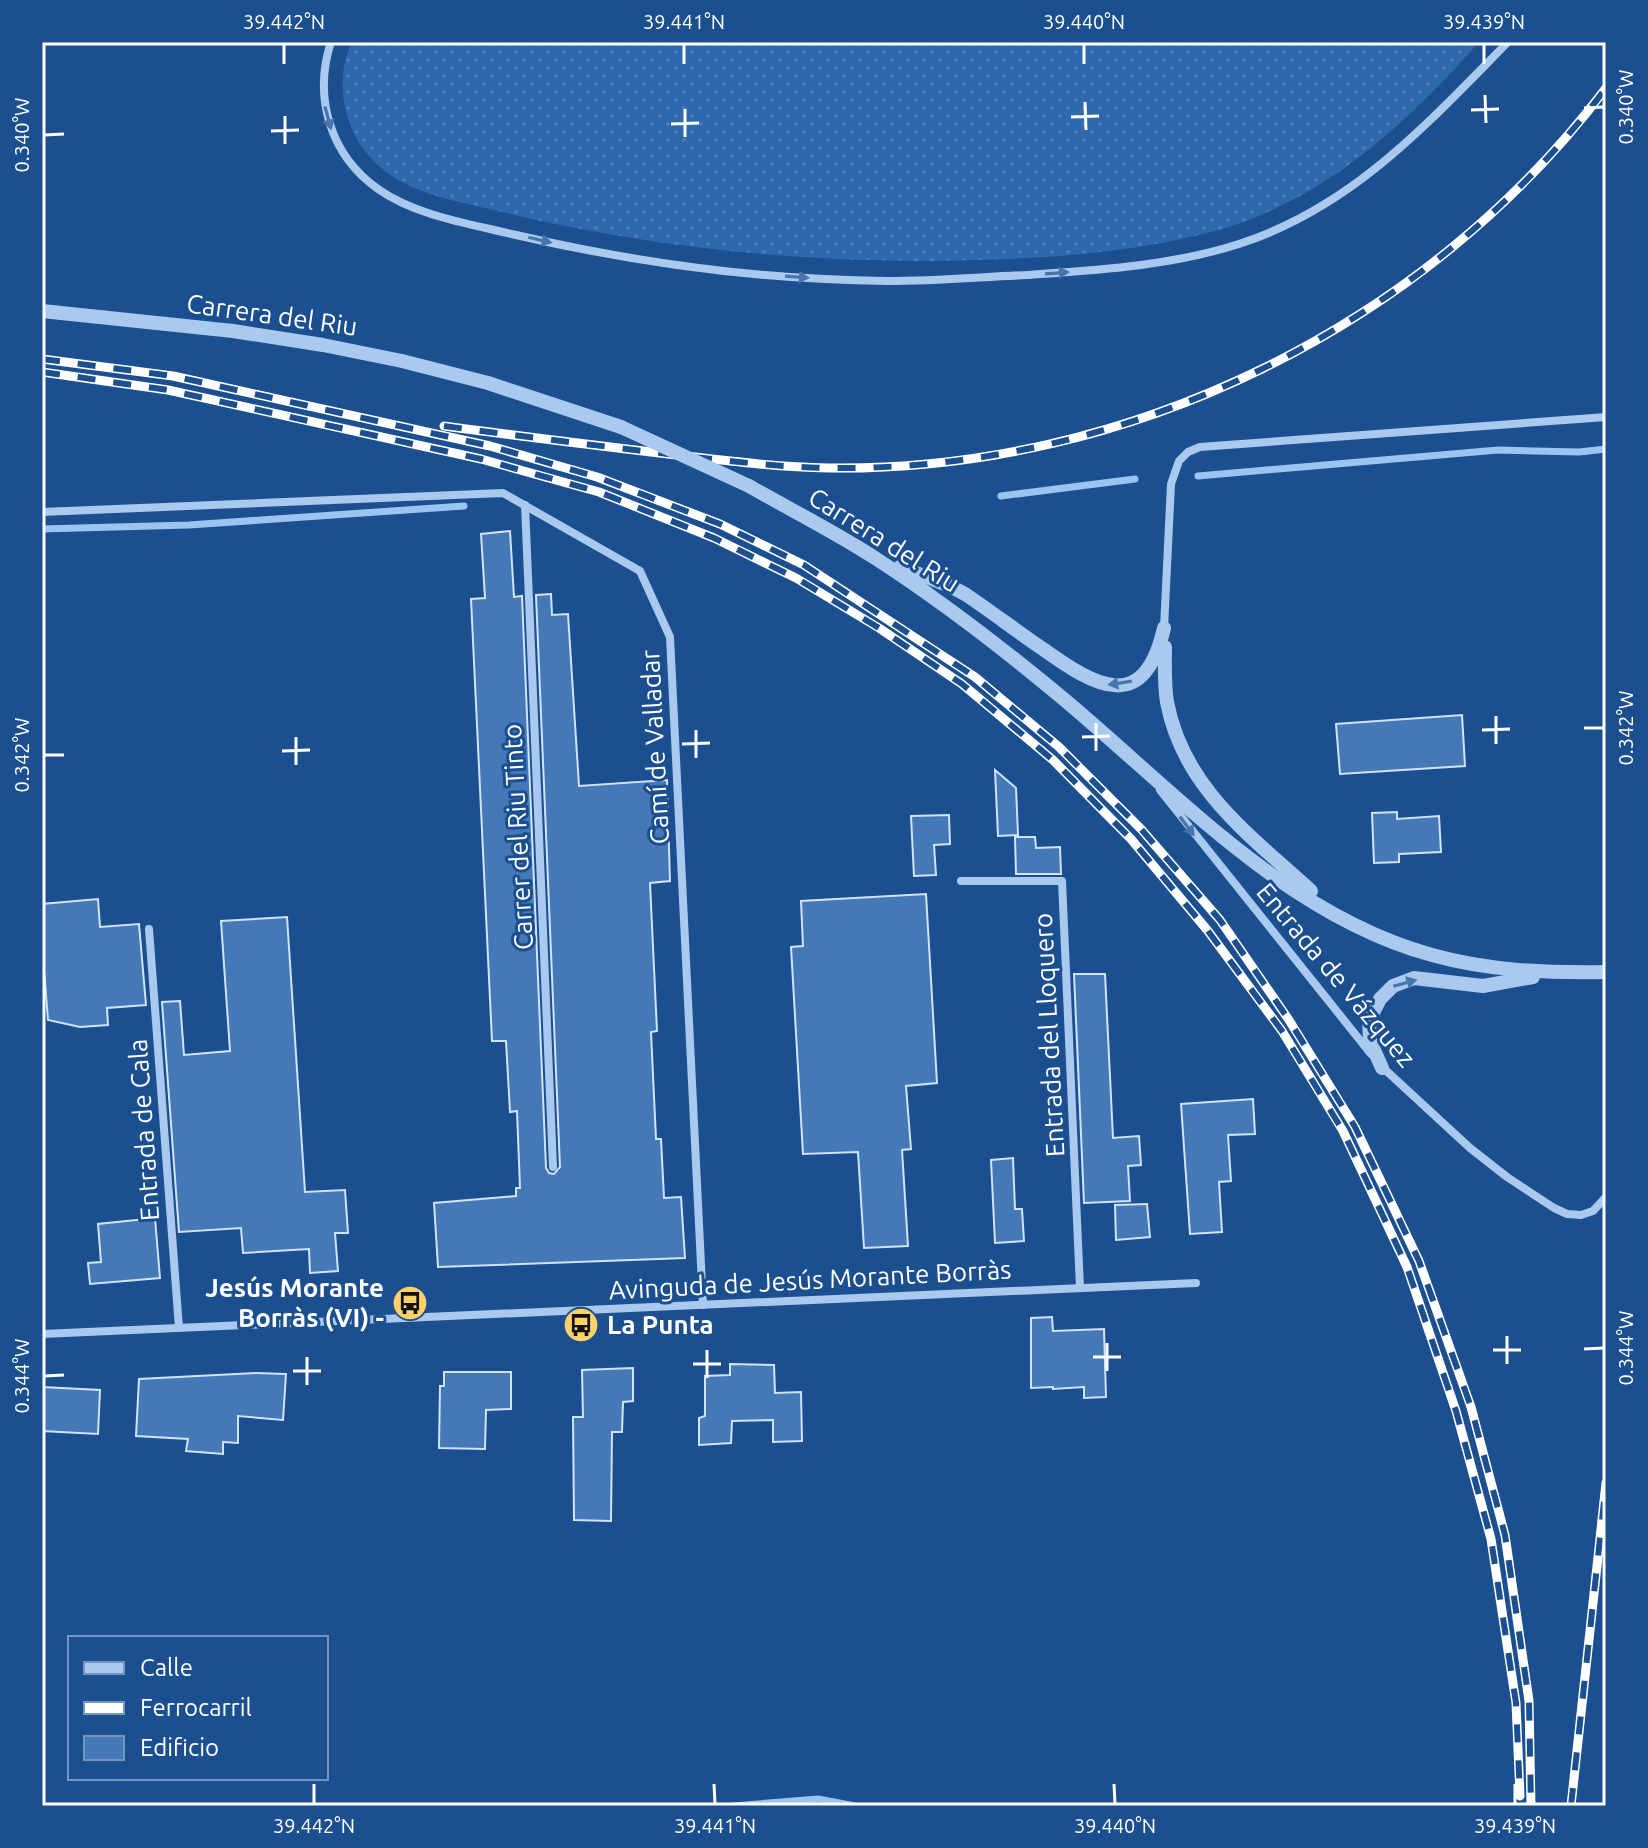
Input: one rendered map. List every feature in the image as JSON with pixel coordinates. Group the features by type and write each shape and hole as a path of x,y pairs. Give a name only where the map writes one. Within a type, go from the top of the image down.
{"street":[{"path":"331,42 324,66 323,94 328,122 339,149 354,169 399,202 546,242 674,265 763,275 888,281 1066,272 1153,264 1239,244 1323,207 1364,179 1404,147 1508,42"},
{"name":"Carrera del Riu","path":"45,310 233,331 376,356 488,383 621,427 749,486 872,556 985,636 1234,846 1281,881 1341,919 1432,955 1504,969 1550,973 1606,972"},
{"path":"1341,919 1234,821 1195,777 1176,737 1167,699 1164,628 1171,484 1179,461 1188,452 1200,447 1606,417"},
{"name":"Camí de Valladar","path":"42,512 503,493 640,571 670,637 703,1305"},
{"name":"Carrer del Riu Tinto","path":"525,505 553,1167"},
{"path":"872,556 964,594 1079,675 1103,685 1127,684 1145,674 1158,654 1164,628"},
{"name":"Entrada de Vázquez","path":"1140,764 1382,1068 1470,1148 1554,1208 1567,1214 1581,1215 1593,1211 1606,1197"},
{"name":"Entrada del Lloquero","path":"961,881 1062,881 1080,1288"},
{"name":"Entrada de Cala","path":"149,929 179,1328"},
{"path":"1382,1068 1370,1041 1369,1020 1380,999 1393,986 1414,978 1483,986 1550,973"},
{"name":"Avinguda de Jesús Morante Borràs","path":"42,1334 1196,1283"}],"shaded area":[{"path":"352,42 1479,42 1421,103 1357,158 1323,183 1248,220 1173,241 1102,252 925,261 817,258 657,242 551,223 422,191 381,168 358,142 343,92 346,58"}],"building":[{"path":"510,531 514,597 522,596 546,1168 554,1174 560,1167 536,595 551,594 552,615 568,614 579,786 667,780 670,881 650,883 657,1031 651,1032 656,1139 661,1139 664,1198 681,1197 685,1258 438,1267 434,1203 516,1196 516,1188 520,1188 517,1111 510,1112 506,1041 492,1041 471,599 485,598 481,534"},
{"path":"1462,715 1465,766 1340,774 1336,724"},
{"path":"995,770 1016,788 1018,835 998,836"},
{"path":"1397,812 1397,819 1439,816 1441,852 1399,854 1399,862 1374,863 1372,813"},
{"path":"949,815 950,844 934,845 936,875 914,876 911,816"},
{"path":"1015,837 1035,837 1036,848 1060,847 1061,874 1016,874"},
{"path":"926,894 937,1083 906,1086 911,1149 902,1150 908,1246 864,1248 858,1152 803,1154 791,947 803,946 801,901"},
{"path":"98,899 100,927 139,924 146,1005 107,1008 108,1025 80,1027 48,1020 42,904"},
{"path":"287,917 305,1192 345,1190 348,1233 335,1233 338,1271 310,1273 309,1249 243,1253 241,1228 179,1232 162,1002 180,1001 184,1055 230,1051 221,921"},
{"path":"1074,974 1105,974 1113,1138 1139,1136 1141,1165 1128,1166 1130,1201 1084,1203"},
{"path":"1253,1099 1255,1134 1228,1135 1231,1181 1219,1182 1222,1232 1190,1234 1181,1104"},
{"path":"1013,1158 1015,1209 1022,1209 1024,1241 995,1243 991,1160"},
{"path":"1147,1204 1150,1237 1116,1240 1115,1205"},
{"path":"155,1218 160,1278 90,1284 88,1263 101,1262 98,1224"},
{"path":"1052,1317 1053,1331 1104,1329 1106,1397 1084,1398 1084,1387 1031,1388 1031,1318"},
{"path":"730,1364 774,1365 775,1393 801,1392 802,1441 773,1442 773,1420 732,1421 731,1443 699,1445 699,1418 705,1416 705,1376 730,1375"},
{"path":"633,1368 633,1401 623,1402 622,1432 612,1432 611,1521 574,1520 573,1417 583,1417 582,1370"},
{"path":"444,1372 511,1372 511,1409 486,1410 485,1449 439,1448 440,1386 444,1386"},
{"path":"286,1374 283,1420 238,1416 238,1443 223,1442 223,1454 186,1451 188,1439 136,1436 139,1379"},
{"path":"42,1387 100,1390 98,1434 42,1431"}],"waterway":[{"path":"1198,476 1498,450 1579,452 1606,449"},
{"path":"1001,496 1135,479"},
{"path":"42,529 189,525 464,506"},
{"path":"733,1806 818,1799 855,1806"}],"railway":[{"path":"444,426 728,461 828,468 940,463 1050,444 1158,413 1262,369 1360,314 1451,249 1533,173 1606,88"},
{"path":"42,359 173,376 490,446 597,477 720,524 804,565 975,677 1059,747 1141,829 1220,920 1289,1020 1355,1127 1419,1261 1471,1407 1505,1535 1529,1701 1531,1806"},
{"path":"42,372 168,390 481,459 599,492 714,538 796,578 879,628 962,684 1053,760 1131,839 1208,931 1282,1031 1343,1131 1407,1267 1456,1411 1491,1539 1516,1703 1520,1796"},
{"path":"1571,1806 1606,1483"}],"place":[{"name":"Jesús Morante Borràs (VI) -","path":"410,1303"},
{"name":"La Punta","path":"581,1325"}]}
